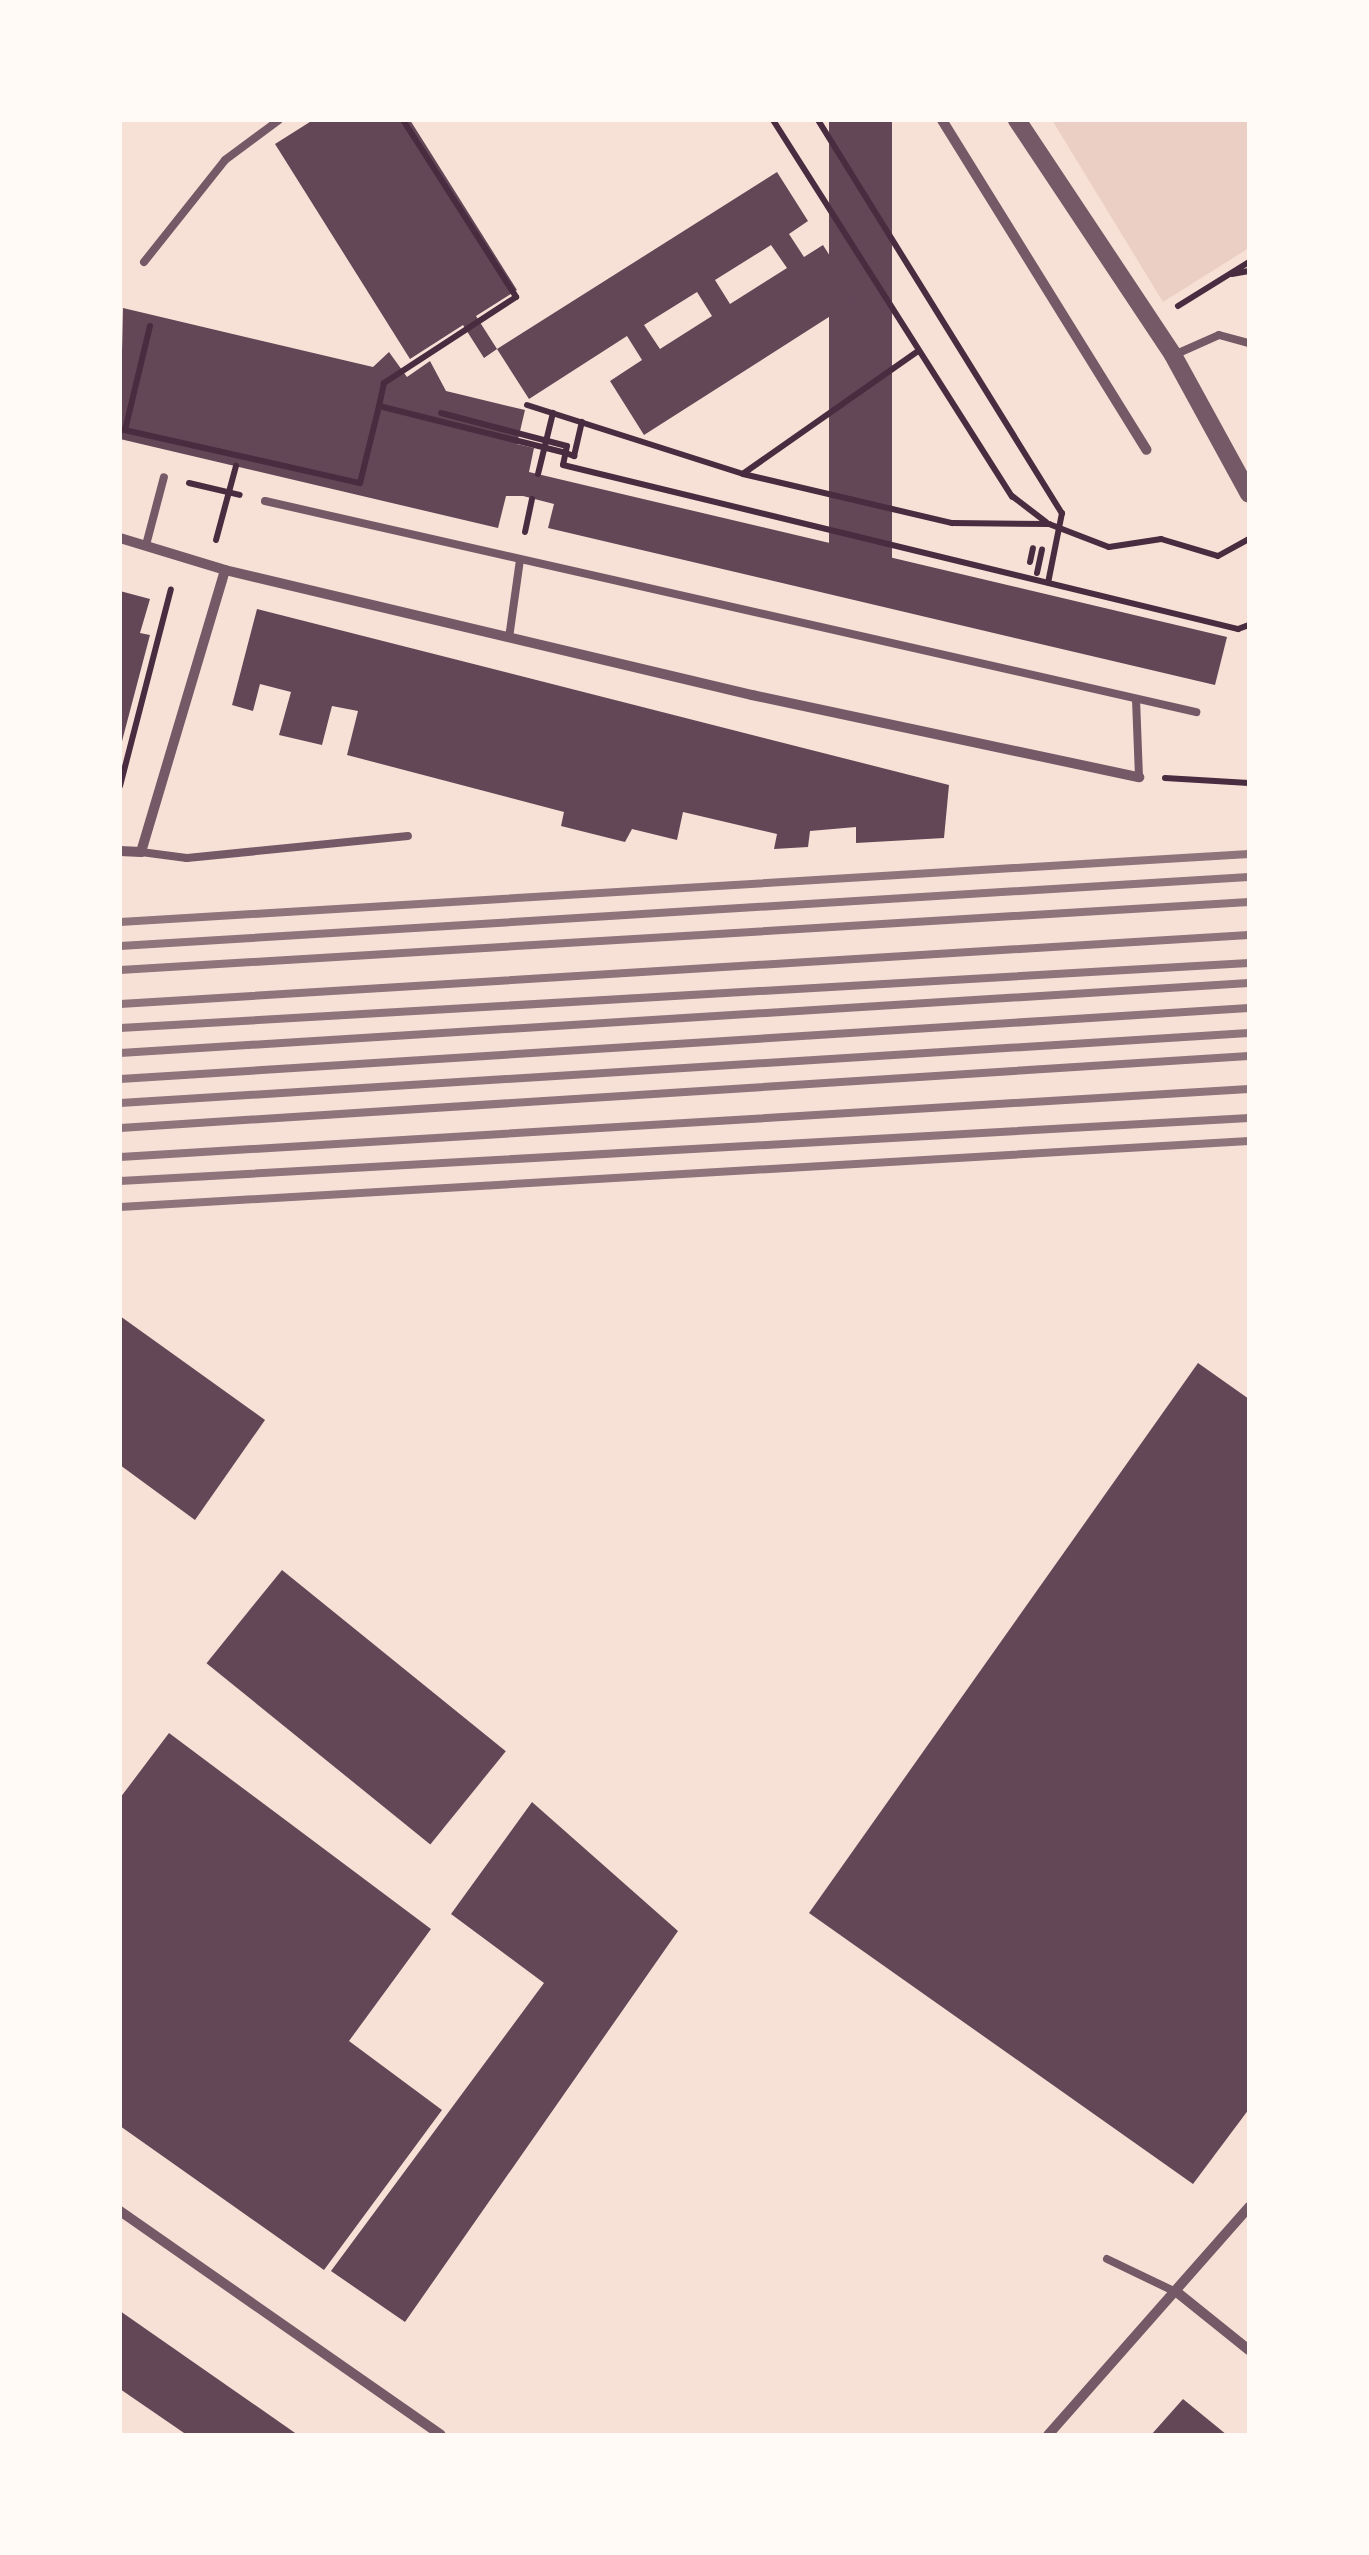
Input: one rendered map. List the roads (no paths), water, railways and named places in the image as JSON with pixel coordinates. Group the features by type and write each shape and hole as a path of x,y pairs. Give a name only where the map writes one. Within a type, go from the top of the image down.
{"street":[{"path":"942,120 1147,450"},
{"path":"1018,120 1174,355 1249,494"},
{"path":"120,538 209,566 508,638 1139,776"},
{"path":"120,852 141,852 225,570"},
{"path":"1048,2435 1178,2293 1249,2207"},
{"path":"120,2212 441,2435"},
{"path":"1178,2293 1249,2350"}],"lane":[{"path":"144,262 225,160 279,120"},
{"path":"1174,355 1219,334 1249,344"},
{"path":"146,545 164,477"},
{"path":"265,501 1196,712"},
{"path":"508,638 520,560"},
{"path":"1136,700 1139,776"},
{"path":"141,852 187,858 408,836"},
{"path":"1107,2259 1178,2293"}],"railway":[{"path":"120,922 1249,854"},
{"path":"120,946 1249,877"},
{"path":"120,970 1249,902"},
{"path":"120,1004 1249,935"},
{"path":"120,1028 1249,963"},
{"path":"120,1053 1249,983"},
{"path":"120,1079 1249,1008"},
{"path":"120,1103 1249,1033"},
{"path":"120,1128 1249,1056"},
{"path":"120,1157 1249,1089"},
{"path":"120,1181 1249,1118"},
{"path":"120,1207 1249,1141"}]}
